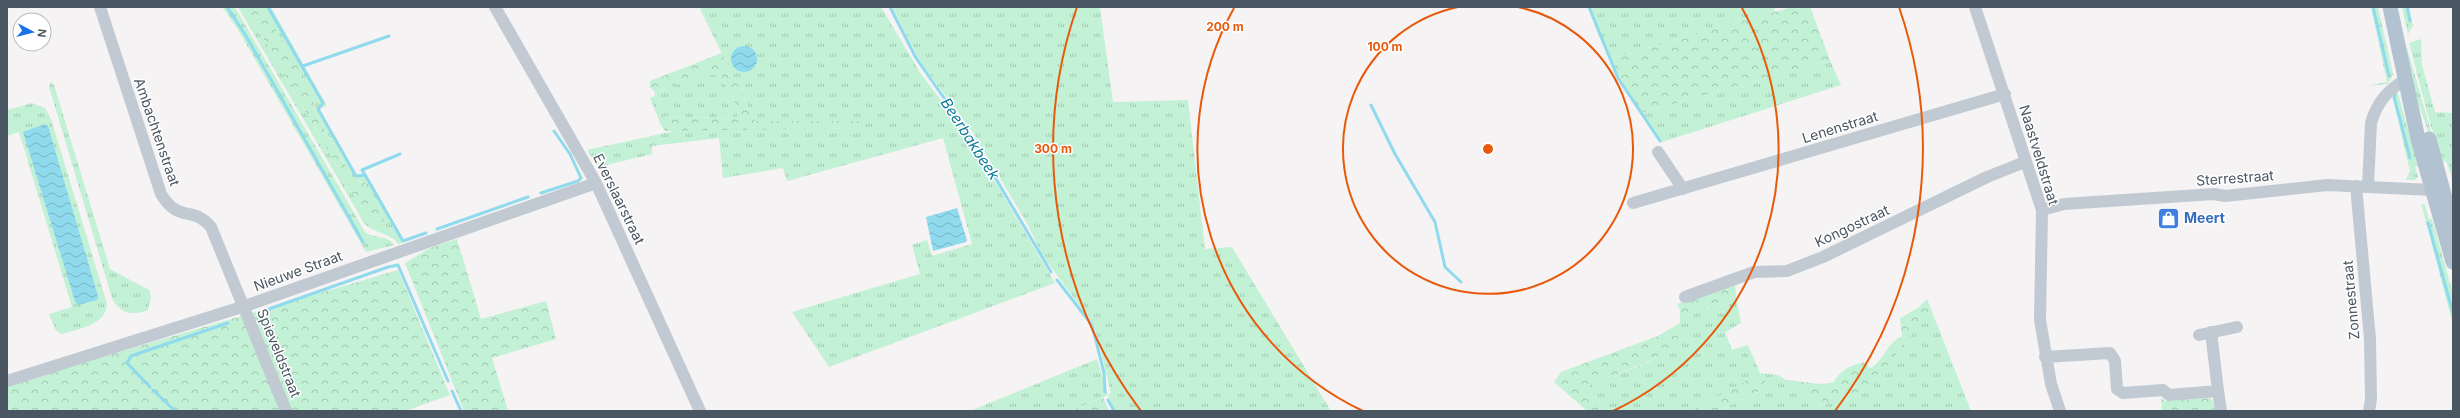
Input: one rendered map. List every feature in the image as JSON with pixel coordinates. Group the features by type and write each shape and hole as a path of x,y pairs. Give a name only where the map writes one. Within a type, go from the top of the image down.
{"main road":[{"path":"2390,7 2406,79 2443,190 2453,228"},
{"path":"2443,190 2453,262"}],"street":[{"name":"Ambachtenstraat","path":"100,7 161,194 168,207 177,212 197,215 211,227 245,306"},
{"name":"Everslaarstraat","path":"496,7 596,182 700,411"},
{"name":"Naastveldstraat","path":"1975,7 2005,94 2025,162 2042,210 2040,320 2045,356 2060,411"},
{"name":"Zonnestraat","path":"2369,411 2371,399 2370,339 2362,186 2371,123 2374,114 2390,89 2406,79"},
{"name":"Lenenstraat","path":"1633,204 2005,94"},
{"path":"1658,152 1683,189"},
{"name":"Kongostraat","path":"1685,297 1754,272 1786,271 1823,257 1987,177 2025,162"},
{"name":"Nieuwe Straat","path":"7,381 245,306 596,182"},
{"name":"Sterrestraat","path":"2042,210 2064,204 2214,194 2225,196 2327,185 2443,190"},
{"name":"Spieveldstraat","path":"245,306 286,411"},
{"path":"2221,411 2218,390 2205,334 2237,328"},
{"path":"2045,356 2110,353 2115,362 2117,389 2124,393 2163,390 2169,395 2218,390"}],"green space":[{"path":"222,7 234,7 240,16 365,232 373,236 385,238 394,245 366,252 237,28"},
{"path":"238,7 243,7 262,36 371,225 362,182 353,178 315,113 314,99 262,7 271,7 327,106 319,109 357,175 366,173 405,242 398,244 391,237 368,227 364,223"},
{"path":"243,7 262,7 264,10 313,93 315,113 353,178 365,184 384,218 383,224 378,227 371,225 262,36"},
{"path":"705,7 881,7 921,74 968,136 1055,283 829,367 792,312 920,274 912,245 927,240 932,256 972,244 943,138 787,181 783,168 723,178 719,138 652,146 652,154 598,167 587,150 679,130 865,128 861,121 755,121 700,9"},
{"path":"892,7 1100,7 1113,102 1188,100 1205,249 1232,247 1331,411 1114,411 1108,395 1111,393 1094,325 1042,255 1028,225 972,131 921,63"},
{"path":"1590,7 1774,7 1775,12 1609,59 1595,27"},
{"path":"1792,7 1810,7 1830,60 1640,113 1609,59"},
{"path":"2371,7 2378,7 2393,74 2388,84 2366,86 2387,82"},
{"path":"2402,7 2409,7 2413,26 2408,34"},
{"path":"2421,39 2422,65 2435,112 2453,113 2453,181 2446,161 2443,162 2430,123 2409,43"},
{"path":"2407,48 2433,138 2431,139 2418,103 2405,50"},
{"path":"722,53 755,121 862,121 865,128 665,131 661,125 665,116 737,119 737,107 720,75 706,74 655,92 650,87 650,81"},
{"path":"1830,60 1841,85 1662,142 1640,113"},
{"path":"706,74 720,75 737,107 737,119 666,116 661,125 650,98 655,96 655,92"},
{"path":"51,82 54,85 110,269 149,290 151,297 148,310 137,313 127,312 119,307 112,298 50,90 49,85"},
{"path":"2397,90 2418,166 2415,167 2418,177 2415,180 2406,180 2410,171 2392,94"},
{"path":"32,103 45,108 51,119 107,304 102,317 97,322 84,328 62,334 56,331 49,314 72,307 19,132 7,136 7,110"},
{"path":"2421,203 2425,205 2429,219 2432,219 2453,294 2453,325"},
{"path":"457,239 481,319 546,301 556,339 492,358 508,411 464,411 405,263 430,248"},
{"path":"398,270 450,395 405,411 7,411 7,385"},
{"path":"1735,282 1736,296 1680,319 1680,310 1677,304"},
{"path":"1736,296 1741,323 1725,332 1732,350 1748,345 1760,373 1778,375 1822,402 1841,400 1901,346 1931,309 1971,411 1718,411 1768,387 1760,374 1691,411 1610,411 1591,394 1589,386 1596,381 1637,367 1662,353 1671,344 1677,333 1680,319"},
{"path":"1927,299 1931,309 1910,337 1885,368 1871,382 1856,393 1840,400 1824,402 1810,396 1784,380 1823,384 1834,382 1843,371 1863,362 1871,368 1879,361 1889,347 1902,336 1900,318 1918,308"},
{"path":"1680,323 1680,334 1674,344 1663,353 1650,361 1596,381 1589,386 1591,394 1610,411 1587,411 1554,382 1561,372 1658,336"},
{"path":"1097,359 1108,395 1071,411 970,411"},
{"path":"1760,373 1768,387 1718,411 1691,411"},
{"path":"1103,397 1109,411 1071,411"},
{"path":"2161,398 2165,401 2210,398 2213,401 2215,411 2162,411"}],"water":[{"path":"744,46 753,50 757,59 753,68 744,72 735,68 731,59 735,50"},
{"path":"45,124 48,126 98,296 97,300 78,305 75,301 23,132"},
{"path":"957,208 967,240 966,242 933,251 926,217"}],"waterway":[{"path":"227,7 246,36 363,242"},
{"path":"268,7 323,103 318,109 356,176 365,175 403,241 426,233"},
{"name":"Beerbakbeek","path":"890,7 916,58 970,135 1051,272"},
{"path":"1589,7 1618,78 1660,141"},
{"path":"2373,7 2389,76"},
{"path":"2407,7 2410,21"},
{"path":"303,66 389,36"},
{"path":"2393,93 2410,158"},
{"path":"1371,105 1395,154 1435,222 1445,267 1461,282"},
{"path":"541,193 578,181 581,178 570,154 554,131"},
{"path":"365,175 362,170 400,154"},
{"path":"437,229 528,197"},
{"path":"2428,223 2453,313"},
{"path":"266,310 388,267 398,265 448,381"},
{"name":"Beerbakbeek","path":"1057,280 1092,325 1104,373 1105,392"},
{"path":"150,387 127,363 131,356 228,323"},
{"path":"153,390 175,411"},
{"path":"452,391 461,411"},
{"name":"Beerbakbeek","path":"1108,400 1114,411"}],"place":[{"name":"Meert","path":"2168,218"}]}
